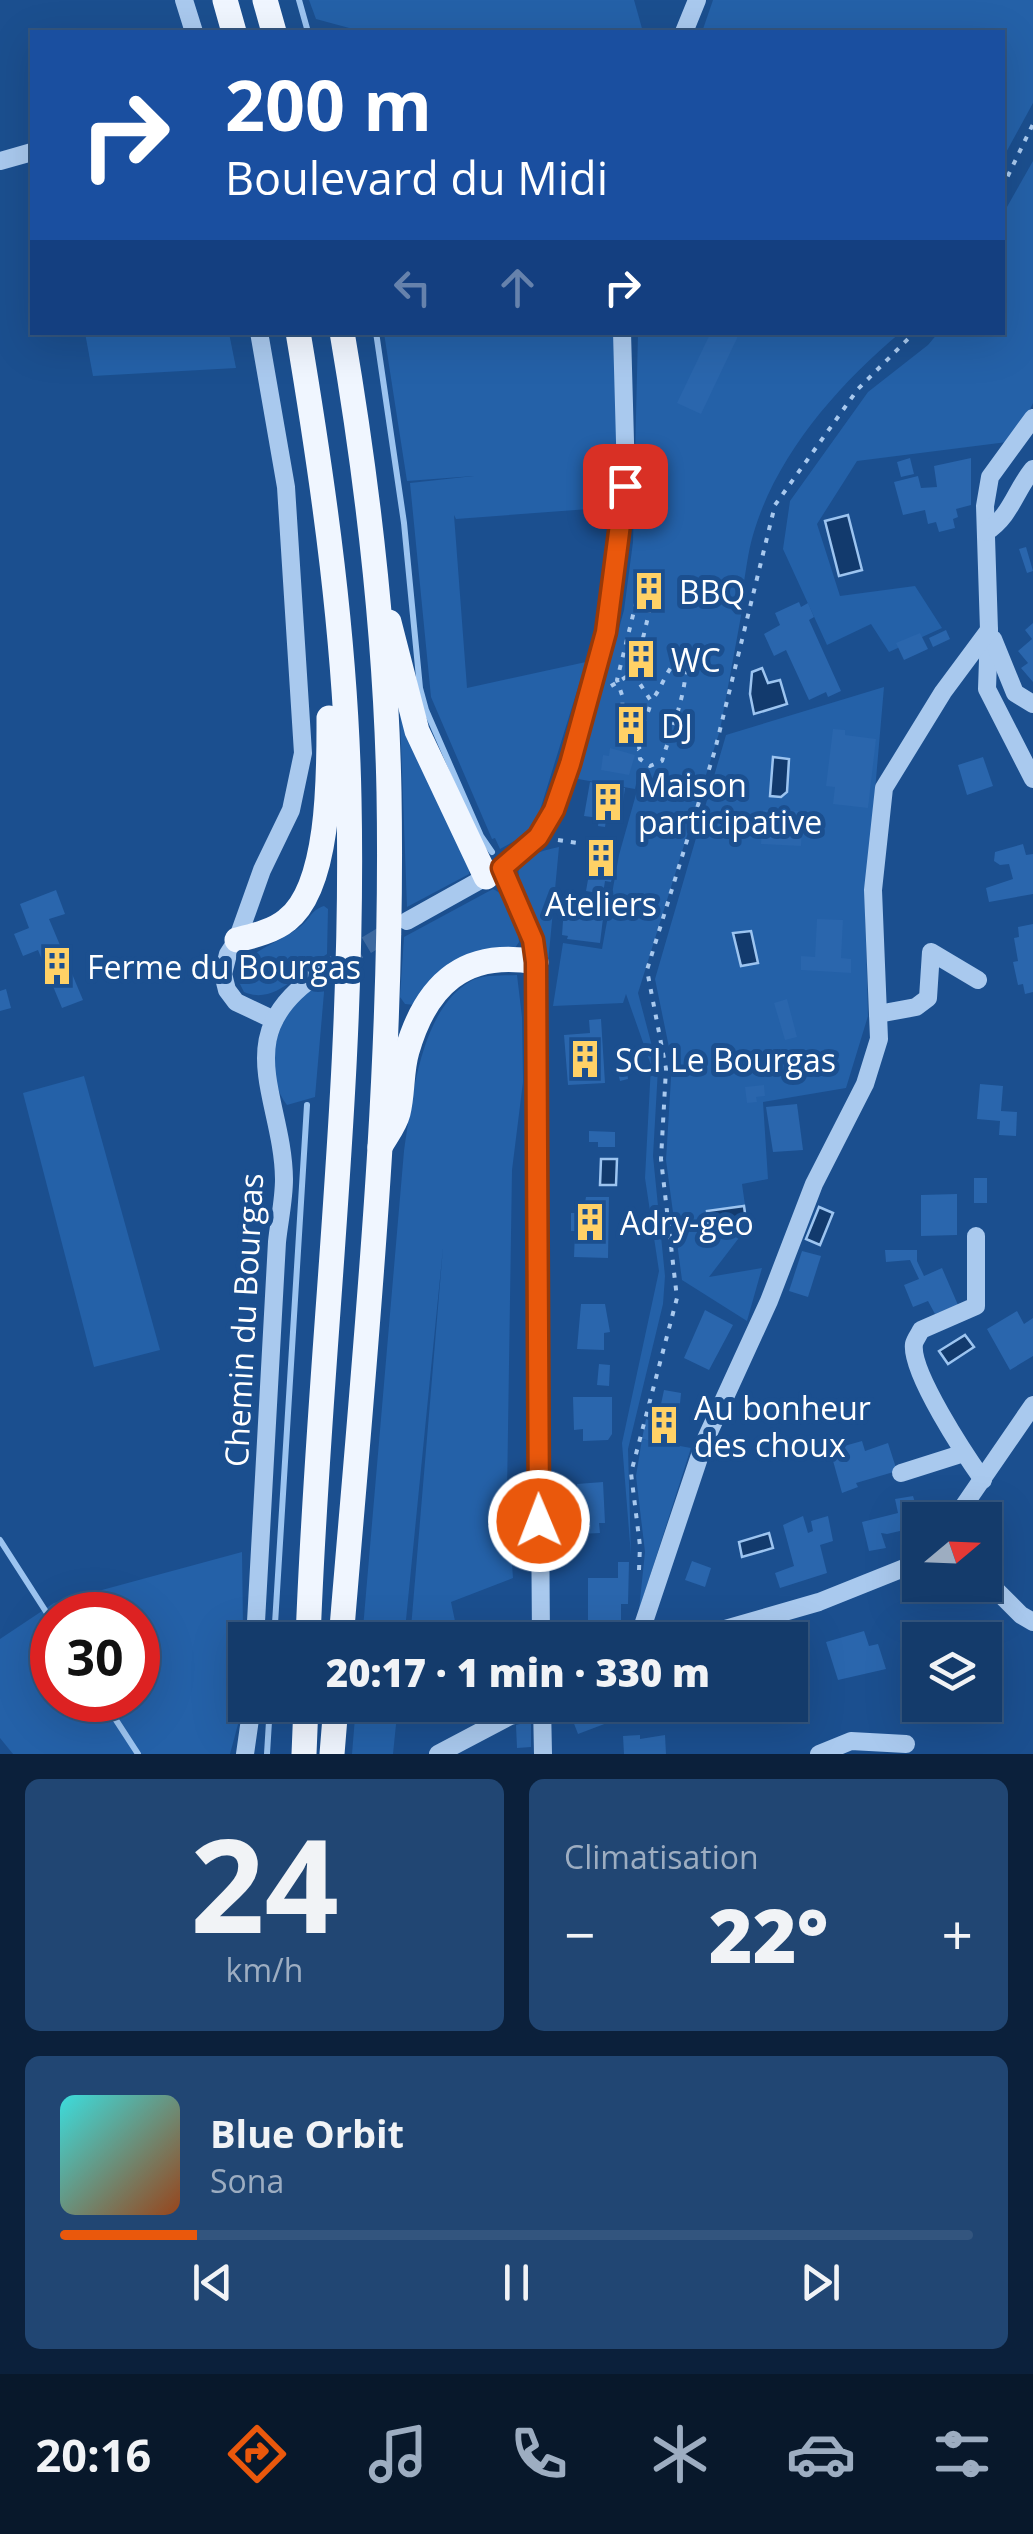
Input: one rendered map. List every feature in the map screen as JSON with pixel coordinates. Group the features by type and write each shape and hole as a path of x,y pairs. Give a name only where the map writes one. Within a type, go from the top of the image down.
{"main road":[{"path":"225,0 233,30"},
{"path":"265,0 273,30"},
{"path":"298,335 328,514 343,690 349,836 340,1145 309,1622"},
{"path":"342,335 375,580 389,792 378,1151 342,1622"},
{"path":"237,940 256,936 288,920 312,878 323,837 329,792 328,514"},
{"path":"375,580 397,645 416,731 494,873"},
{"path":"378,1151 398,1116 405,1055 421,1012 438,987 481,962 536,962"},
{"path":"304,1754 305,1722"},
{"path":"332,1754 335,1722"}],"street":[{"path":"184,0 193,30"},
{"path":"685,30 696,0"},
{"path":"0,161 30,153"},
{"path":"259,335 286,487 303,753 290,810 228,954 224,974 227,990 236,1002 274,1020 286,1001 320,973"},
{"path":"408,921 494,873 538,837 554,810 606,632 626,478 622,335"},
{"path":"1033,418 990,478 985,506 987,689 1033,779"},
{"path":"986,532 1002,522 1021,483 1033,469"},
{"path":"989,630 1015,693 1033,704"},
{"path":"644,1622 704,1443 769,1301 814,1184 865,1084 879,1039 873,890 884,788 943,692 989,630"},
{"path":"494,873 533,940 536,962 541,1622"},
{"path":"878,1014 916,1007 928,998 932,952 978,980"},
{"name":"Chemin du Bourgas","path":"257,1622 277,1242 284,1179 265,1069 274,1020"},
{"path":"976,1236 976,1306 921,1330 914,1345 918,1366 954,1439 983,1480"},
{"path":"967,1502 1033,1405"},
{"path":"901,1473 964,1454"},
{"path":"750,1622 819,1602 902,1569"},
{"path":"1002,1596 1033,1622"},
{"path":"246,1754 250,1722"},
{"path":"438,1754 499,1722"},
{"path":"543,1754 545,1722"},
{"path":"819,1754 850,1742 906,1744"}],"path":[{"path":"1005,182 1033,124"},
{"path":"638,1582 640,1546 631,1473 677,1298 661,1160 666,1070 648,970 715,750 775,505 858,389 912,335"},
{"path":"637,663 644,643 645,617 655,591 654,582 649,580 642,583 643,593 636,603 618,680 624,734 639,750"},
{"path":"684,655 687,680 662,760 650,766 640,760 639,750 640,730 651,701 665,674 684,655"},
{"path":"608,689 632,672 651,701"}],"shaded area":[{"path":"309,0 634,0 642,30 357,30 316,19"},
{"path":"713,0 1033,0 1033,103 1005,154 1005,30 703,30"},
{"path":"1033,161 1033,403 1015,441 857,461 817,524 840,596 915,586 942,628 889,652 871,624 827,645 783,549 790,501 868,392 936,335 1005,335 1005,210"},
{"path":"85,335 229,335 236,368 93,376"},
{"path":"384,335 614,335 618,465 612,466 616,507 456,519 454,515 467,688 586,662 540,810 529,833 500,849 492,839 431,697 410,483 474,476 407,481"},
{"path":"638,335 898,335 854,375 812,424 763,505 748,555 743,588 746,589 720,730 638,993 658,1069 653,1156 665,1276 663,1304 628,1449 631,1556 622,1443 659,1271 645,1178 651,1065 626,994 623,1003 553,1006 563,943 602,949 619,855 640,780 637,779 635,789 578,779 624,610 633,542"},
{"path":"848,515 862,570 839,576 825,521"},
{"path":"762,668 768,683 780,680 787,704 754,714 750,694 752,672"},
{"path":"884,687 865,906 868,1016 846,1088 763,1102 768,1179 742,1184 748,1226 709,1277 762,1268 747,1321 682,1280 666,1160 672,1062 655,979 726,735"},
{"path":"400,715 470,864 469,874 407,907"},
{"path":"773,757 789,759 787,792 781,797 770,796"},
{"path":"559,847 547,974 537,927 518,873 527,858"},
{"path":"493,889 513,911 519,942 515,948 415,1005 405,1004 400,997 404,937"},
{"path":"324,906 328,909 327,954 277,990 256,995 244,992 239,982 240,965 294,931"},
{"path":"751,931 758,963 741,966 733,933"},
{"path":"517,975 522,1017 523,1082 512,1170 507,1494 513,1578 451,1602 455,1622 412,1622 443,1248 406,1622 364,1622 404,1151 415,1082 440,1012 454,994 471,981"},
{"path":"325,981 315,1097 287,1105 274,1072 278,1036 296,1003"},
{"path":"84,1076 160,1350 94,1367 23,1093"},
{"path":"601,1159 617,1159 616,1185 600,1185"},
{"path":"744,1206 746,1220 709,1225 707,1211"},
{"path":"819,1207 833,1213 820,1245 806,1239"},
{"path":"965,1335 974,1347 948,1364 939,1351"},
{"path":"642,1439 691,1448 639,1610 645,1552 636,1476"},
{"path":"769,1533 773,1548 742,1557 739,1542"},
{"path":"242,1552 243,1622 228,1622 228,1722 239,1722 230,1754 13,1754 0,1738 0,1639 30,1619 30,1722 160,1722 160,1592 95,1592"},
{"path":"355,1722 396,1722 393,1754 352,1754"}],"building":[{"path":"710,335 739,335 701,414 677,403"},
{"path":"910,458 914,474 901,477 897,462"},
{"path":"971,458 971,505 956,509 955,528 939,532 936,522 928,524 925,510 903,515 894,482 918,476 921,488 937,487 934,466"},
{"path":"607,479 619,480 618,494 606,493"},
{"path":"1026,547 1033,571 1027,573 1019,549"},
{"path":"799,602 801,607 808,603 814,617 809,620 841,691 828,697 826,692 809,700 786,650 774,656 764,634 780,625 775,613"},
{"path":"1033,623 1033,682 1021,668 1028,663 1018,651 1032,639 1025,630"},
{"path":"946,630 950,639 933,647 929,638"},
{"path":"920,633 928,649 904,660 896,643"},
{"path":"833,729 845,730 845,735 876,739 868,808 833,804 835,787 826,786"},
{"path":"610,748 635,755 629,775 601,770 603,755 609,756"},
{"path":"983,757 993,786 967,795 958,765"},
{"name":"Maison participative","path":"590,782 625,788 620,821 606,819 605,827 598,826 599,818 584,816"},
{"path":"763,810 803,811 801,846 761,844"},
{"path":"1023,844 1026,855 1033,854 1033,894 989,902 986,888 1013,879 1009,864 994,861 995,852"},
{"path":"593,851 611,855 609,867 614,868 611,882 605,881 603,894 586,891"},
{"path":"56,890 65,914 49,919 83,1000 62,1008 38,950 23,956 14,934 29,928 20,904"},
{"path":"572,898 605,902 600,943 562,935 564,907 571,908"},
{"path":"817,919 843,920 841,958 851,959 851,973 801,970 801,956 815,957"},
{"path":"1033,924 1033,992 1025,994 1023,984 1018,985 1013,962 1018,961 1014,938 1019,937 1018,927"},
{"path":"6,989 11,1008 0,1011 0,991"},
{"path":"787,999 797,1037 785,1040 774,1003"},
{"name":"SCI Le Bourgas","path":"601,1019 605,1083 568,1085 564,1035 590,1033 589,1020"},
{"path":"632,1052 635,1069 627,1071 628,1079 620,1081 616,1064 625,1062 623,1054"},
{"path":"791,1055 800,1055 800,1077 792,1078"},
{"path":"980,1084 1003,1086 1001,1111 1017,1112 1016,1136 999,1135 1000,1121 977,1119"},
{"path":"764,1085 765,1096 747,1103 745,1087"},
{"path":"797,1104 803,1150 773,1152 766,1107"},
{"path":"589,1131 615,1132 615,1147 598,1147 598,1142 589,1142"},
{"path":"974,1178 987,1178 987,1203 974,1203"},
{"path":"957,1194 957,1235 921,1236 921,1195"},
{"name":"Adry-geo","path":"586,1197 609,1197 608,1258 574,1257 571,1213 583,1213"},
{"path":"885,1250 917,1250 924,1276 942,1268 958,1305 935,1314 928,1301 913,1307 904,1285 919,1279 910,1260 886,1262"},
{"path":"802,1251 821,1256 808,1297 789,1291"},
{"path":"581,1304 605,1304 610,1332 604,1333 604,1350 577,1349"},
{"path":"705,1310 733,1325 709,1370 684,1358"},
{"path":"1017,1311 1024,1324 1033,1318 1033,1356 1010,1370 987,1329"},
{"path":"599,1364 610,1365 609,1386 597,1385"},
{"name":"Au bonheur des choux","path":"664,1390 681,1393 676,1446 642,1439 646,1419 649,1420 652,1407 660,1409"},
{"path":"573,1397 612,1397 612,1434 608,1440 583,1441 583,1429 574,1430"},
{"path":"862,1441 865,1451 888,1443 897,1471 856,1483 858,1487 842,1493 830,1450"},
{"path":"603,1482 605,1523 599,1523 600,1533 580,1534 577,1484"},
{"path":"913,1496 915,1502 902,1502 902,1530 881,1533 886,1548 869,1551 862,1522 898,1513 895,1499"},
{"path":"803,1516 808,1533 813,1531 811,1521 828,1516 833,1541 820,1545 827,1573 780,1588 775,1573 794,1566 783,1525"},
{"path":"692,1561 711,1568 705,1587 685,1580"},
{"path":"618,1562 629,1562 628,1604 621,1604 621,1622 588,1622 588,1578 618,1578"},
{"path":"864,1631 869,1646 878,1644 886,1669 838,1680 826,1642"},
{"path":"531,1722 531,1747 517,1748 516,1725"},
{"path":"573,1722 607,1722 607,1723 578,1734"},
{"path":"640,1735 640,1739 665,1735 666,1754 624,1754 623,1736"}],"waterway":[{"path":"299,0 307,30"},
{"path":"376,335 404,523 420,688 481,836 492,852"},
{"path":"275,1622 307,1105"},
{"path":"0,1540 33,1592"},
{"path":"117,1722 138,1754"},
{"path":"267,1754 269,1722"}],"tunnel":[{"path":"320,973 397,927"}],"place":[{"name":"BBQ","path":"649,591"},
{"name":"WC","path":"641,659"},
{"name":"DJ","path":"631,725"},
{"name":"Maison participative","path":"608,802"},
{"name":"Ateliers","path":"601,858"},
{"name":"Ferme du Bourgas","path":"57,966"},
{"name":"SCI Le Bourgas","path":"585,1059"},
{"name":"Adry-geo","path":"590,1222"},
{"name":"Au bonheur des choux","path":"664,1425"}],"route":[{"path":"539,1521 536,962 533,940 502,868 538,837 554,810 570,764 606,632 625,486"}]}
